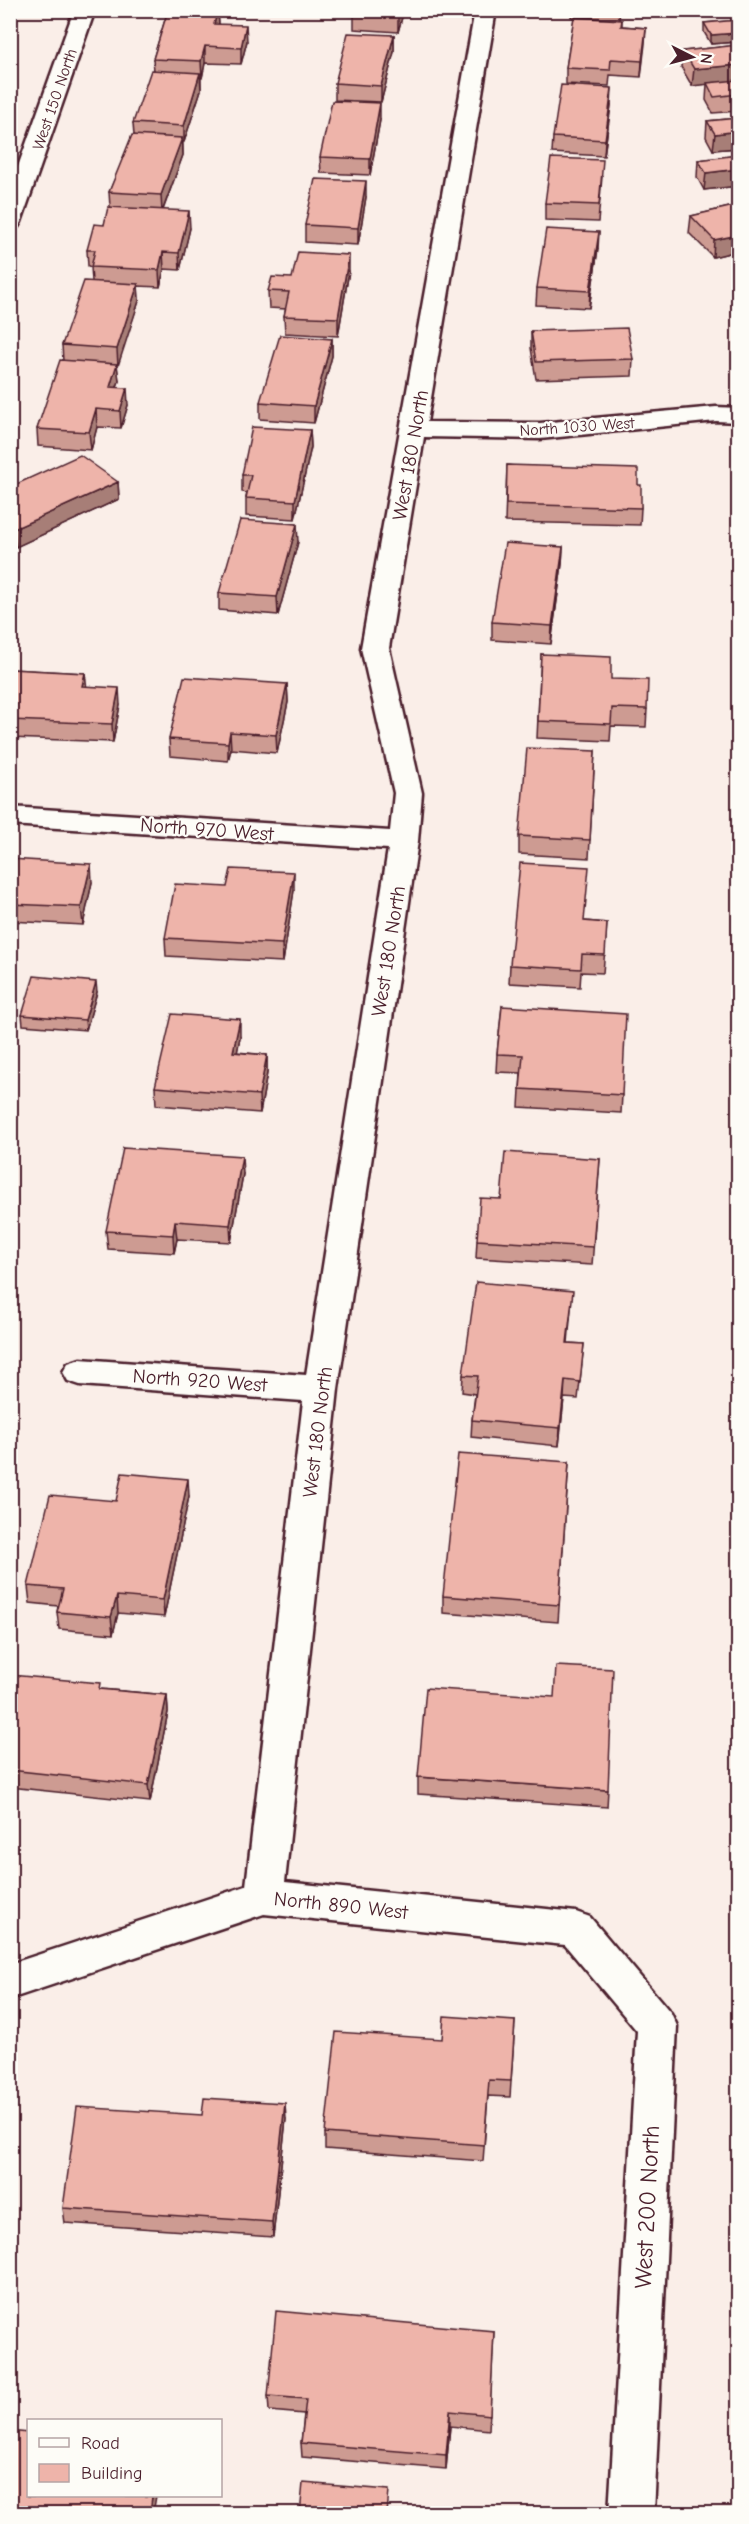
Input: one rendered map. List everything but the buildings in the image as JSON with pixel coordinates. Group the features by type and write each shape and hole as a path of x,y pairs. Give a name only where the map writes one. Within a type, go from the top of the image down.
{"street":[{"name":"West 150 North","path":"10,222 85,10"},
{"name":"West 180 North","path":"264,1897 321,1389 404,841 408,793 375,648 486,10"},
{"name":"North 1030 West","path":"414,429 540,431 716,414 738,415"},
{"name":"North 970 West","path":"10,816 404,841"},
{"name":"North 920 West","path":"80,1372 321,1389"},
{"name":"North 890 West","path":"10,1982 264,1897 576,1929"},
{"name":"West 200 North","path":"576,1929 657,2026 631,2514"}]}
